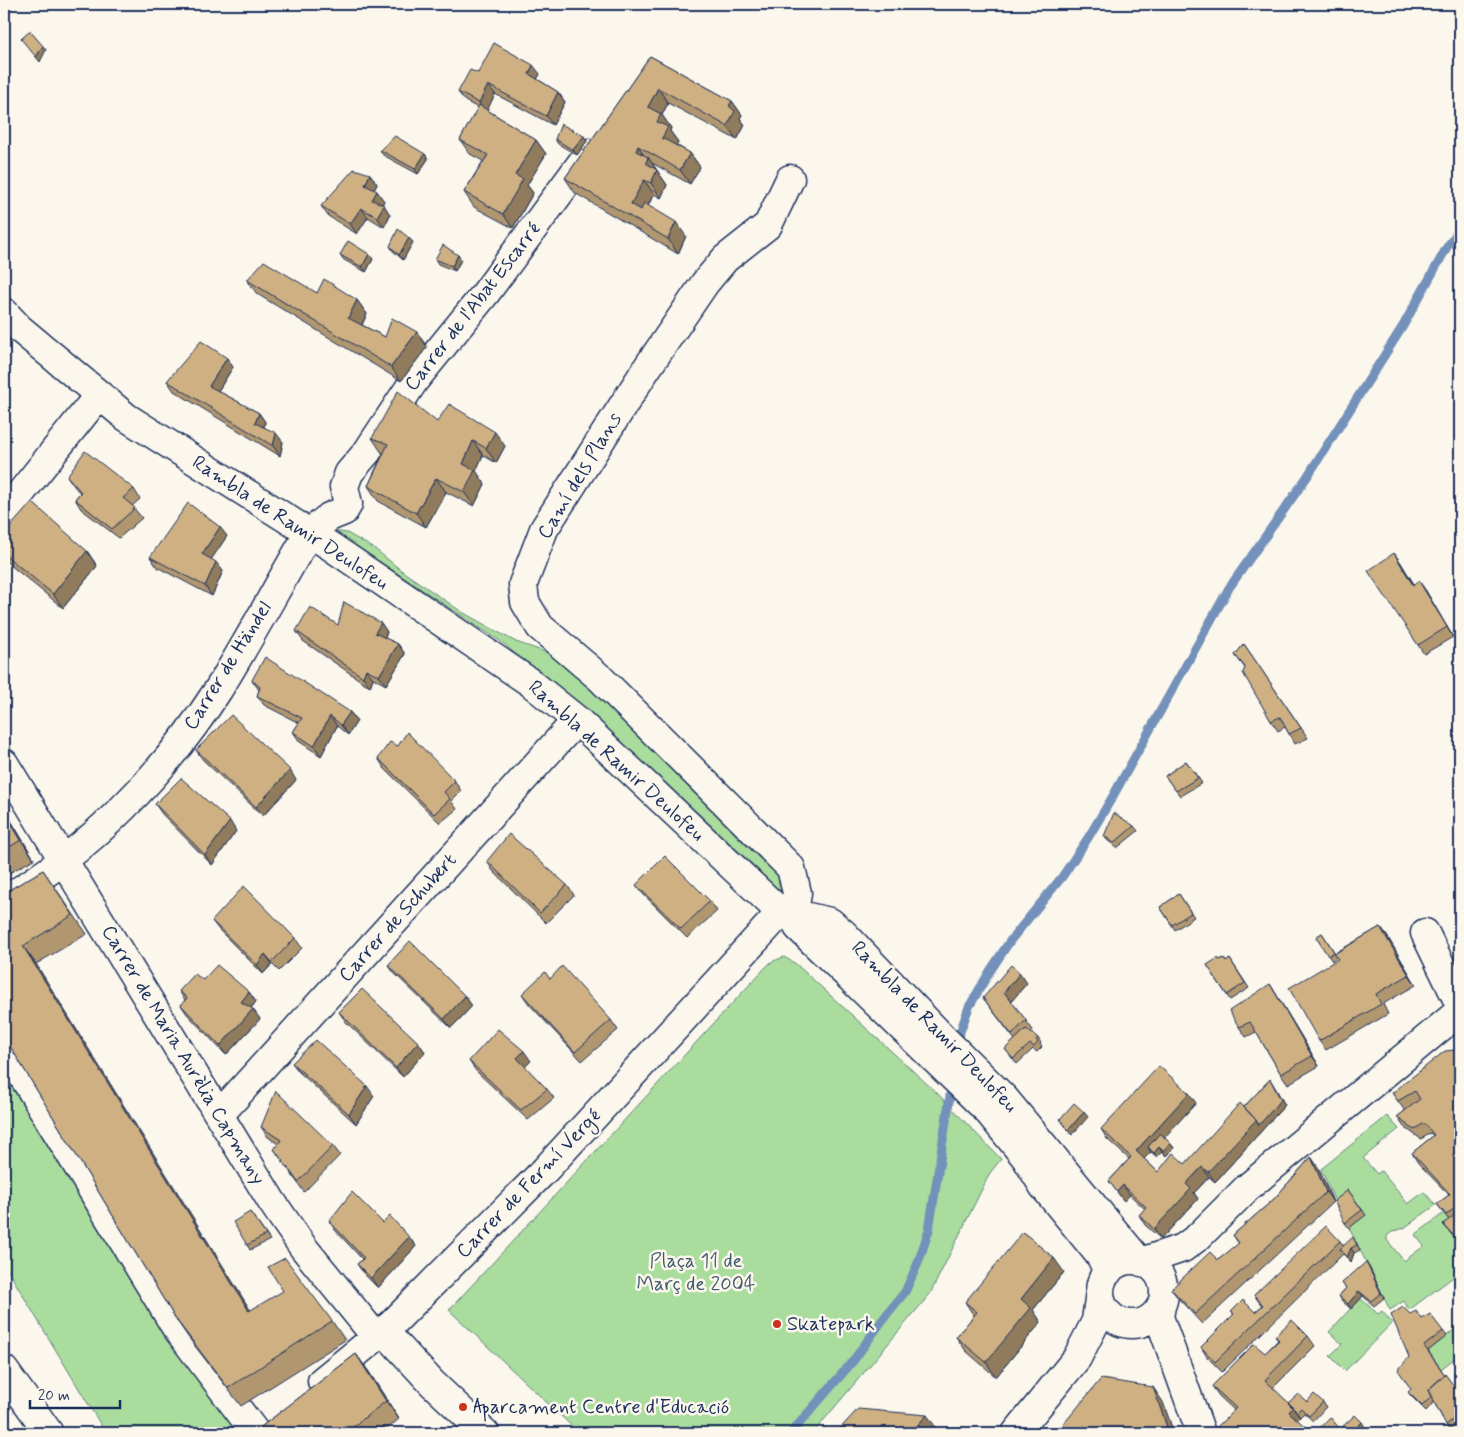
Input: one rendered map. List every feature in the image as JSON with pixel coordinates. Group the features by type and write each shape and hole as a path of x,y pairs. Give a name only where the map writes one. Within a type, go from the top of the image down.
{"street":[{"name":"Carrer de l'Abat Escarré","path":"318,526 344,511 348,504 344,487 346,479 367,452 414,381 485,294 605,130"},
{"name":"Camí dels Plans","path":"790,178 768,225 725,259 705,283 647,368 544,529 523,584 525,602 540,627 600,678 791,868 797,893 791,917"},
{"name":"Rambla de Ramir Deulofeu","path":"4,312 20,329 126,417 318,526 531,683 577,720 747,881 791,917 987,1110 1026,1158 1044,1187 1100,1257 1104,1281"},
{"path":"4,514 99,395"},
{"name":"Carrer de Händel","path":"4,900 63,860 105,826 163,765 217,691 318,526"},
{"name":"Carrer de Schubert","path":"219,1115 577,720"},
{"name":"Carrer de Maria Aurèlia Capmany","path":"4,763 272,1202 303,1247 380,1334 485,1433"},
{"name":"Rambla de Ramir Deulofeu","path":"791,917 830,922 844,934 1016,1111 1140,1261"},
{"name":"Carrer de Fermí Vergé","path":"303,1396 380,1334 545,1170 791,917"},
{"path":"1425,933 1460,1005"},
{"path":"1140,1261 1183,1248 1198,1237 1247,1188 1460,1011"},
{"path":"4,1045 175,1326 260,1428"},
{"path":"1077,1358 1106,1335 1145,1321 1155,1315 1162,1296 1198,1237"},
{"path":"1016,1433 1077,1358 1096,1321 1104,1281 1121,1262 1134,1259 1152,1267 1159,1275 1162,1296 1159,1317 1201,1433"},
{"path":"1104,1281 1104,1309 1122,1323 1135,1324"},
{"path":"4,1370 49,1433"}],"green space":[{"path":"333,531 347,533 375,549 402,571 462,612 516,642 560,657 771,854 785,891 782,893 503,643"},
{"name":"Plaça 11 de Març de 2004","path":"784,957 796,964 937,1093 1001,1159 990,1173 930,1294 813,1433 579,1433 449,1310 763,970 771,962"},
{"path":"4,1062 241,1426 231,1433 106,1433 99,1422 4,1264"},
{"path":"1387,1116 1399,1129 1363,1158 1377,1174 1381,1171 1408,1204 1424,1192 1436,1205 1404,1228 1392,1232 1387,1236 1387,1240 1404,1261 1424,1246 1415,1235 1444,1213 1460,1236 1460,1272 1409,1310 1404,1301 1390,1310 1349,1228 1365,1215 1337,1206 1321,1169"},
{"path":"1360,1298 1378,1314 1382,1311 1392,1323 1345,1371 1330,1356 1342,1344 1329,1332"},
{"path":"1460,1325 1460,1354 1441,1369 1428,1351"}],"building":[{"path":"30,31 43,46 36,57 21,39"},
{"path":"494,43 533,65 529,74 558,92 546,116 488,85 479,103 458,92 470,70 478,73"},
{"path":"650,56 732,101 729,106 735,111 727,126 658,88 648,107 661,114 657,122 668,127 662,138 690,153 680,170 638,146 636,151 648,157 646,163 657,170 651,183 644,180 631,204 641,210 644,203 676,222 668,239 565,178"},
{"path":"479,105 536,140 515,175 523,179 503,214 464,192 488,155 460,140"},
{"path":"561,124 584,136 573,150 555,139"},
{"path":"395,136 425,154 415,169 380,150"},
{"path":"354,169 370,174 365,185 377,191 372,200 384,205 377,217 361,208 350,224 321,206"},
{"path":"398,229 409,238 399,255 390,246"},
{"path":"348,241 369,254 362,267 340,255"},
{"path":"443,245 458,255 452,266 435,259"},
{"path":"264,261 317,293 324,279 357,300 348,318 385,337 392,318 417,332 391,367 247,280"},
{"path":"201,341 227,358 209,386 259,413 255,423 276,433 273,446 167,381"},
{"path":"398,391 437,422 449,404 495,432 486,448 473,441 463,464 475,470 464,492 436,478 416,513 368,486 388,444 372,438"},
{"path":"85,451 134,489 123,498 135,508 112,529 75,499 81,492 67,476"},
{"path":"32,502 87,551 53,594 4,554 4,534"},
{"path":"188,503 220,527 202,554 216,562 205,586 150,557"},
{"path":"1394,553 1413,585 1419,581 1447,627 1418,645 1368,571"},
{"path":"344,602 381,623 375,633 398,644 379,676 366,669 363,677 296,631 310,607 338,625"},
{"path":"1244,644 1301,728 1289,734 1280,717 1271,721 1243,673 1245,667 1235,655"},
{"path":"265,657 350,712 341,725 330,716 314,746 293,732 302,718 257,696 260,687 252,680"},
{"path":"231,715 290,770 256,807 196,750"},
{"path":"407,732 455,781 444,792 450,799 434,814 378,758 390,742 398,746"},
{"path":"1186,761 1198,778 1176,791 1165,776"},
{"path":"181,778 230,821 205,855 155,804"},
{"path":"4,812 21,840 4,850"},
{"path":"1114,813 1134,826 1114,843 1104,836"},
{"path":"509,834 567,885 540,913 487,861"},
{"path":"665,856 710,901 681,929 636,885"},
{"path":"43,870 73,915 23,946 249,1311 283,1291 268,1267 285,1258 332,1321 228,1388 175,1318 4,1036 4,893"},
{"path":"244,886 295,938 272,962 265,954 257,965 212,921"},
{"path":"1179,894 1191,913 1172,925 1160,907"},
{"path":"1380,927 1409,975 1376,994 1381,1004 1319,1041 1289,988 1338,959 1334,954"},
{"path":"1322,933 1334,952 1328,956 1316,937"},
{"path":"410,941 465,996 444,1019 388,965"},
{"path":"1218,958 1219,960 1224,958 1226,962 1230,959 1245,983 1227,995 1207,965"},
{"path":"217,965 249,992 241,1002 253,1009 220,1046 181,1005 187,998 179,991 195,974 203,980"},
{"path":"1011,965 1020,973 1004,992 1026,1020 1012,1035 983,998"},
{"path":"562,966 611,1020 575,1052 522,994 545,972 550,979"},
{"path":"1270,984 1312,1056 1281,1074 1250,1022 1239,1027 1229,1011"},
{"path":"362,989 418,1042 396,1068 339,1012"},
{"path":"498,1029 524,1051 517,1058 547,1089 521,1110 469,1061"},
{"path":"1026,1029 1038,1038 1036,1040 1038,1042 1034,1047 1030,1044 1013,1059 1005,1049"},
{"path":"316,1040 367,1086 349,1114 292,1063"},
{"path":"1454,1050 1460,1053 1460,1204 1446,1215 1437,1204 1450,1194 1412,1153 1434,1135 1424,1123 1414,1130 1397,1117 1420,1099 1415,1091 1398,1101 1392,1093 1445,1051"},
{"path":"1159,1066 1189,1093 1136,1151 1158,1172 1173,1153 1185,1164 1240,1103 1256,1120 1208,1172 1202,1167 1186,1184 1191,1189 1154,1229 1139,1215 1146,1207 1123,1185 1117,1192 1109,1181 1131,1157 1101,1129"},
{"path":"1270,1079 1281,1100 1259,1125 1244,1107"},
{"path":"276,1091 333,1146 298,1182 274,1149 281,1140 261,1127"},
{"path":"1074,1103 1084,1112 1068,1130 1060,1119"},
{"path":"1160,1133 1170,1143 1163,1151 1159,1147 1154,1153 1148,1147"},
{"path":"1311,1157 1326,1192 1195,1314 1171,1289 1210,1252 1218,1260 1239,1243 1233,1235 1274,1199"},
{"path":"1348,1190 1362,1210 1345,1223 1334,1201"},
{"path":"352,1192 383,1223 390,1216 409,1237 371,1278 357,1264 364,1258 329,1221"},
{"path":"1460,1211 1460,1229 1453,1235 1443,1224"},
{"path":"250,1212 266,1235 247,1245 233,1222"},
{"path":"1326,1226 1340,1241 1215,1362 1201,1347 1234,1314 1231,1312 1243,1300 1255,1312 1263,1305 1254,1295"},
{"path":"1023,1232 1054,1258 1021,1299 1031,1308 986,1362 956,1337 977,1312 965,1302"},
{"path":"1353,1237 1357,1245 1351,1248 1347,1257 1340,1249"},
{"path":"1366,1262 1381,1293 1371,1301 1359,1291 1348,1304 1339,1296 1346,1288 1342,1283"},
{"path":"1403,1307 1410,1314 1416,1311 1422,1319 1430,1314 1443,1331 1424,1346 1445,1375 1428,1390 1431,1397 1422,1406 1408,1392 1411,1389 1398,1370 1409,1357 1391,1315"},
{"path":"1292,1320 1308,1336 1265,1380 1293,1407 1289,1412 1312,1433 1217,1433 1216,1428 1236,1408 1212,1386 1254,1344 1265,1353 1279,1340 1275,1336"},
{"path":"356,1354 386,1401 345,1433 253,1433"},
{"path":"1445,1374 1460,1394 1460,1414 1446,1425 1428,1390"},
{"path":"1101,1379 1153,1387 1169,1433 1056,1433"},
{"path":"1298,1394 1307,1402 1314,1394 1323,1402 1309,1416 1301,1408 1297,1412 1288,1403"},
{"path":"858,1409 927,1415 910,1433 836,1433"},
{"path":"1355,1415 1362,1422 1352,1433 1315,1433 1330,1417 1340,1429"},
{"path":"4,1424 11,1433 4,1433"},
{"path":"1374,1429 1378,1433 1370,1433"}],"waterway":[{"path":"958,1045 960,1032 969,1007 990,971 1010,941 1062,877 1088,838 1229,588 1307,477 1403,326 1447,247 1460,229"},
{"path":"791,1433 853,1361 905,1292 918,1263 929,1230 952,1083"}],"place":[{"name":"Skatepark","path":"777,1324"},
{"name":"Aparcament Centre d'Educació","path":"463,1407"}]}
